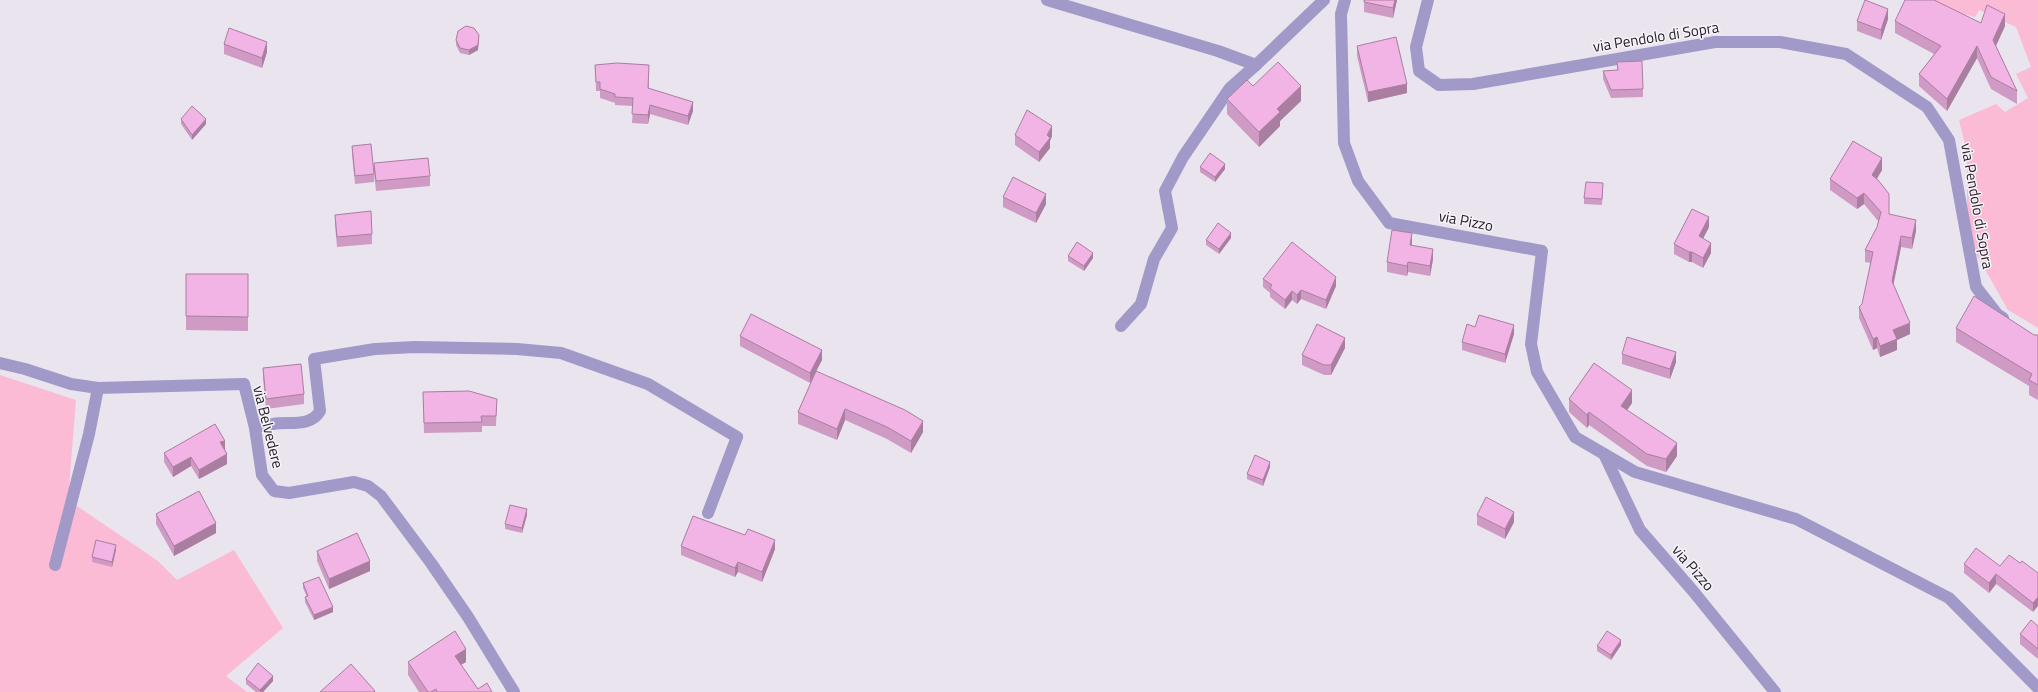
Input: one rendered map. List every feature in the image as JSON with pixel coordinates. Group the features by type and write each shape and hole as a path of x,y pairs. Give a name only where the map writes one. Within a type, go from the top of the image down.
{"street":[{"path":"1047,0 1218,51 1256,65"},
{"path":"1121,326 1141,304 1154,259 1172,228 1165,191 1183,157 1230,88 1324,0"},
{"name":"via Pizzo","path":"1345,0 1341,14 1344,143 1358,181 1390,223 1542,251 1531,344 1537,372 1575,438 1635,472 1796,519 1949,598 2038,688"},
{"name":"via Pendolo di Sopra","path":"1428,0 1416,47 1419,71 1439,85 1473,84 1715,42 1780,42 1846,54 1927,107 1950,140 1976,287 1997,314 2014,326"},
{"path":"255,428 274,423 300,424 316,418 320,411 314,360 375,349 422,347 517,349 561,353 648,384 737,437 708,513"},
{"name":"via Belvedere","path":"0,363 25,369 71,384 98,388 244,384 255,428 262,475 274,491 289,493 354,482 368,486 381,496 431,563 468,617 514,692"},
{"path":"55,565 89,434 98,388"},
{"name":"via Pizzo","path":"1604,454 1640,530 1693,591 1775,692"}],"shaded area":[{"path":"1913,0 2038,0 2038,328 2008,310 1975,252 1967,209 1967,153 1959,120 1996,104 2005,112 2028,98 2016,74 2031,67 2016,27 1979,10 1975,17"},
{"path":"0,375 76,400 68,500 158,561 177,580 234,550 283,628 226,676 247,692 0,692"}],"building":[{"path":"1364,0 1395,0 1393,8 1364,2"},
{"path":"1865,0 1888,9 1881,30 1857,21"},
{"path":"1905,0 1934,0 1981,23 1987,5 2005,14 1993,40 2017,91 1991,77 1977,46 1947,99 1919,74 1941,46 1895,21"},
{"path":"466,26 474,28 479,35 478,45 469,50 460,48 456,40 458,31"},
{"path":"229,28 267,42 262,58 224,44"},
{"path":"1396,37 1407,84 1368,92 1357,46"},
{"path":"1642,61 1643,89 1611,90 1603,71 1618,70 1617,62"},
{"path":"1278,62 1301,86 1277,109 1280,112 1259,132 1227,99 1247,80 1253,86"},
{"path":"617,63 649,65 648,88 693,102 688,116 650,105 648,115 632,114 633,98 615,97 615,94 600,89 600,82 596,82 595,65"},
{"path":"192,106 206,119 192,135 181,119"},
{"path":"1027,110 1052,126 1047,135 1050,138 1039,152 1015,135"},
{"path":"1853,141 1882,158 1872,175 1889,194 1889,214 1916,220 1912,238 1901,236 1892,281 1910,323 1893,330 1897,339 1880,346 1877,337 1873,339 1859,307 1862,304 1873,252 1865,250 1877,227 1881,212 1864,193 1857,198 1830,179"},
{"path":"371,144 374,174 355,176 352,146"},
{"path":"1210,153 1225,164 1215,177 1200,167"},
{"path":"428,158 430,176 376,181 374,163"},
{"path":"1013,177 1046,194 1036,213 1003,197"},
{"path":"1586,182 1603,183 1602,199 1584,198"},
{"path":"1692,209 1709,217 1699,236 1711,243 1703,258 1674,244"},
{"path":"371,211 372,234 337,237 335,215"},
{"path":"1218,223 1231,233 1219,249 1206,240"},
{"path":"1392,230 1412,233 1410,245 1433,249 1430,266 1408,262 1407,266 1387,262"},
{"path":"1077,242 1093,253 1084,266 1068,256"},
{"path":"1292,242 1336,277 1326,300 1301,290 1297,295 1292,291 1285,300 1270,288 1272,285 1263,279"},
{"path":"186,274 248,274 248,317 186,316"},
{"path":"1974,296 2034,335 2038,335 2038,385 2029,380 2032,374 1956,328"},
{"path":"751,314 822,350 810,373 740,336"},
{"path":"1479,315 1514,325 1505,354 1462,342 1467,324 1475,327"},
{"path":"1317,324 1345,338 1331,365 1324,365 1302,355"},
{"path":"1627,337 1676,352 1670,369 1622,354"},
{"path":"1594,363 1632,390 1621,406 1677,443 1666,459 1647,454 1589,412 1587,415 1569,399"},
{"path":"301,364 304,394 266,399 263,368"},
{"path":"816,371 905,410 923,421 911,441 887,427 845,409 837,429 798,412"},
{"path":"469,391 497,399 496,416 481,416 482,422 424,423 423,392"},
{"path":"215,424 225,441 220,442 227,454 199,470 191,457 173,467 164,453"},
{"path":"1255,455 1270,462 1263,480 1247,474"},
{"path":"199,491 216,523 174,546 156,514"},
{"path":"1486,497 1514,512 1505,529 1477,515"},
{"path":"510,505 527,509 522,528 505,524"},
{"path":"693,516 745,535 748,529 775,540 762,572 738,562 735,568 681,546"},
{"path":"357,533 370,561 329,579 317,551"},
{"path":"96,540 116,545 112,562 92,557"},
{"path":"1976,548 2000,566 2009,555 2020,563 2022,561 2038,573 2038,597 2033,603 1996,574 1989,583 1964,564"},
{"path":"319,577 333,607 314,615 305,597 308,596 303,583"},
{"path":"2031,620 2038,626 2038,649 2020,634"},
{"path":"455,631 466,649 455,656 478,689 487,683 492,692 437,692 436,689 428,692 408,662"},
{"path":"1607,631 1621,640 1611,655 1597,646"},
{"path":"258,663 273,676 260,690 246,679"},
{"path":"351,664 375,691 374,692 320,692"}]}
